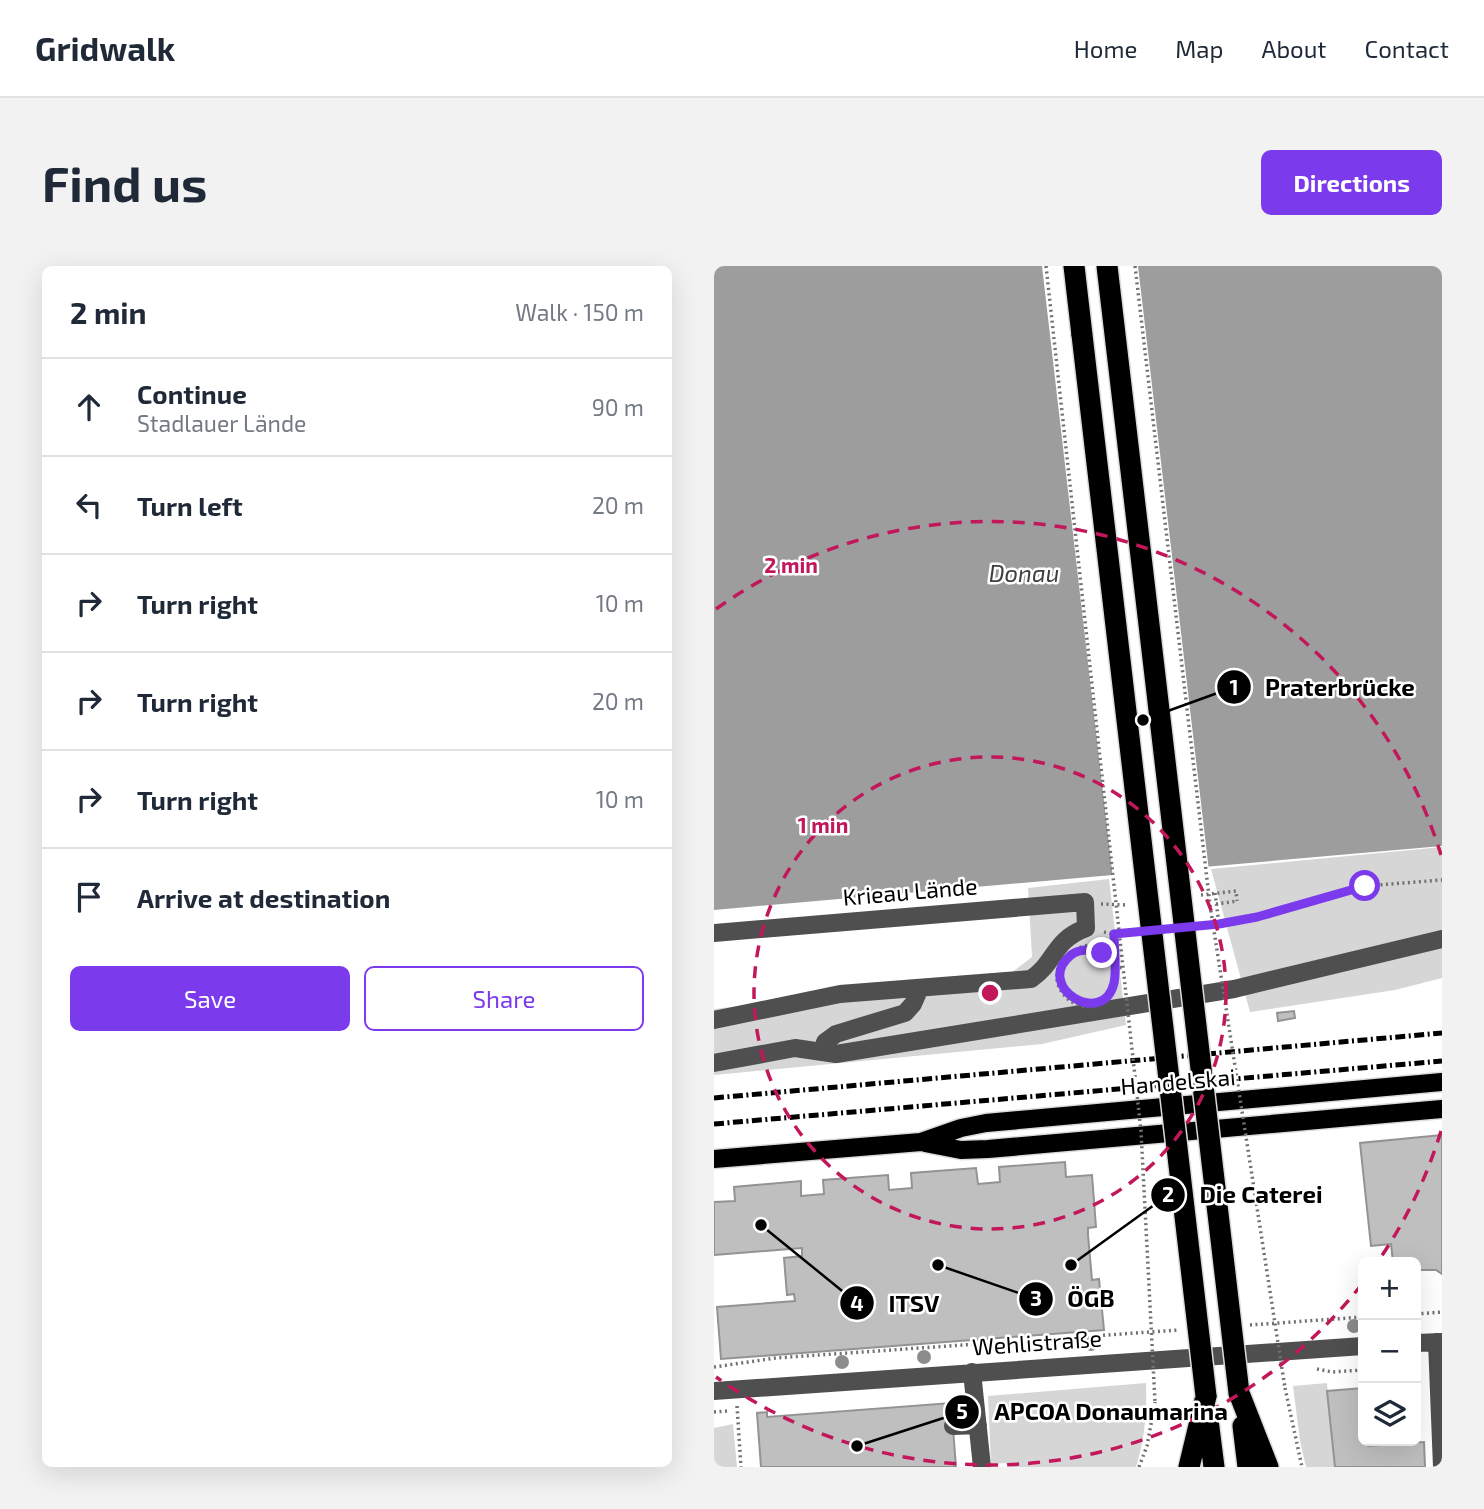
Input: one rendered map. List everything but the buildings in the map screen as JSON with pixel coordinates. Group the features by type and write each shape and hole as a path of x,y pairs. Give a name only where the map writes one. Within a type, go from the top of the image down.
{"highway":[{"path":"1074,266 1214,1467"},
{"path":"1107,266 1248,1467"},
{"path":"1239,1393 1268,1467"},
{"path":"1189,1467 1206,1396"}],"main road":[{"name":"Handelskai","path":"714,1159 921,1142 961,1128 986,1124 1442,1082"},
{"name":"Handelskai","path":"921,1142 961,1150 988,1149 1442,1109"}],"street":[{"name":"Krieau Lände","path":"714,933 1085,902 1086,928 1070,934 1056,948 1044,970 1031,979 920,988"},
{"path":"1410,946 1442,930"},
{"path":"714,1063 795,1048 836,1054 1234,989 1442,939"},
{"path":"714,1020 840,994 920,988 913,1004 905,1013 836,1034 825,1042 823,1051"},
{"path":"1421,1343 1439,1342 1442,1467"},
{"name":"Wehlistraße","path":"714,1391 1358,1346"},
{"path":"972,1372 982,1467"},
{"path":"953,1426 978,1425"}],"path":[{"path":"1046,266 1142,1131 1155,1402 1147,1446 1139,1467"},
{"path":"1135,266 1210,905 1285,1388 1302,1467"},
{"path":"1193,926 1257,917 1365,886 1442,880"},
{"path":"1219,924 1215,893 1236,890 1237,901"},
{"path":"1210,905 1237,901"},
{"path":"1216,904 1237,901"},
{"path":"1123,968 1117,967 1108,953 1089,946 1069,952 1058,970 1060,989 1065,997 1081,1006 1100,1004 1108,999 1118,983 1116,973 1108,958 1094,950 1077,951 1070,956 1061,971 1061,980 1069,996 1077,1002 1087,1003 1105,998 1114,982 1114,934 1140,932"},
{"path":"1421,1314 1442,1312"},
{"path":"1237,1326 1358,1317"},
{"path":"716,1366 776,1358 1182,1329"},
{"path":"737,1409 741,1467"}],"shaded area":[{"path":"1442,847 1442,978 1395,990 1250,1012 1211,869"},
{"path":"1109,879 1126,1025 1042,1044 714,1075 714,1009 1007,976 1032,957 1028,888"},
{"path":"1146,1383 1145,1425 1136,1467 1011,1467 1005,1463 991,1464 988,1396"},
{"path":"1327,1383 1335,1467 1306,1467 1293,1386"},
{"path":"733,1424 737,1467 714,1467 714,1428"}],"water":[{"name":"Donau","path":"714,266 1442,266 1442,846 714,910"}],"pier":[{"path":"1042,266 1138,266 1209,871 1113,879"}],"railway":[{"path":"714,1098 1442,1033"},
{"path":"714,1124 1442,1061"}],"place":[{"name":"Praterbrücke","path":"1143,720"},
{"name":"ITSV","path":"761,1225"},
{"name":"ÖGB","path":"938,1265"},
{"name":"Die Caterei","path":"1071,1265"},
{"name":"APCOA Donaumarina","path":"857,1446"}],"route":[{"path":"1102,953 1085,949 1077,951 1064,963 1061,980 1064,989 1077,1002 1096,1002 1111,991 1114,982 1114,934 1219,924 1257,917 1365,886"}]}
